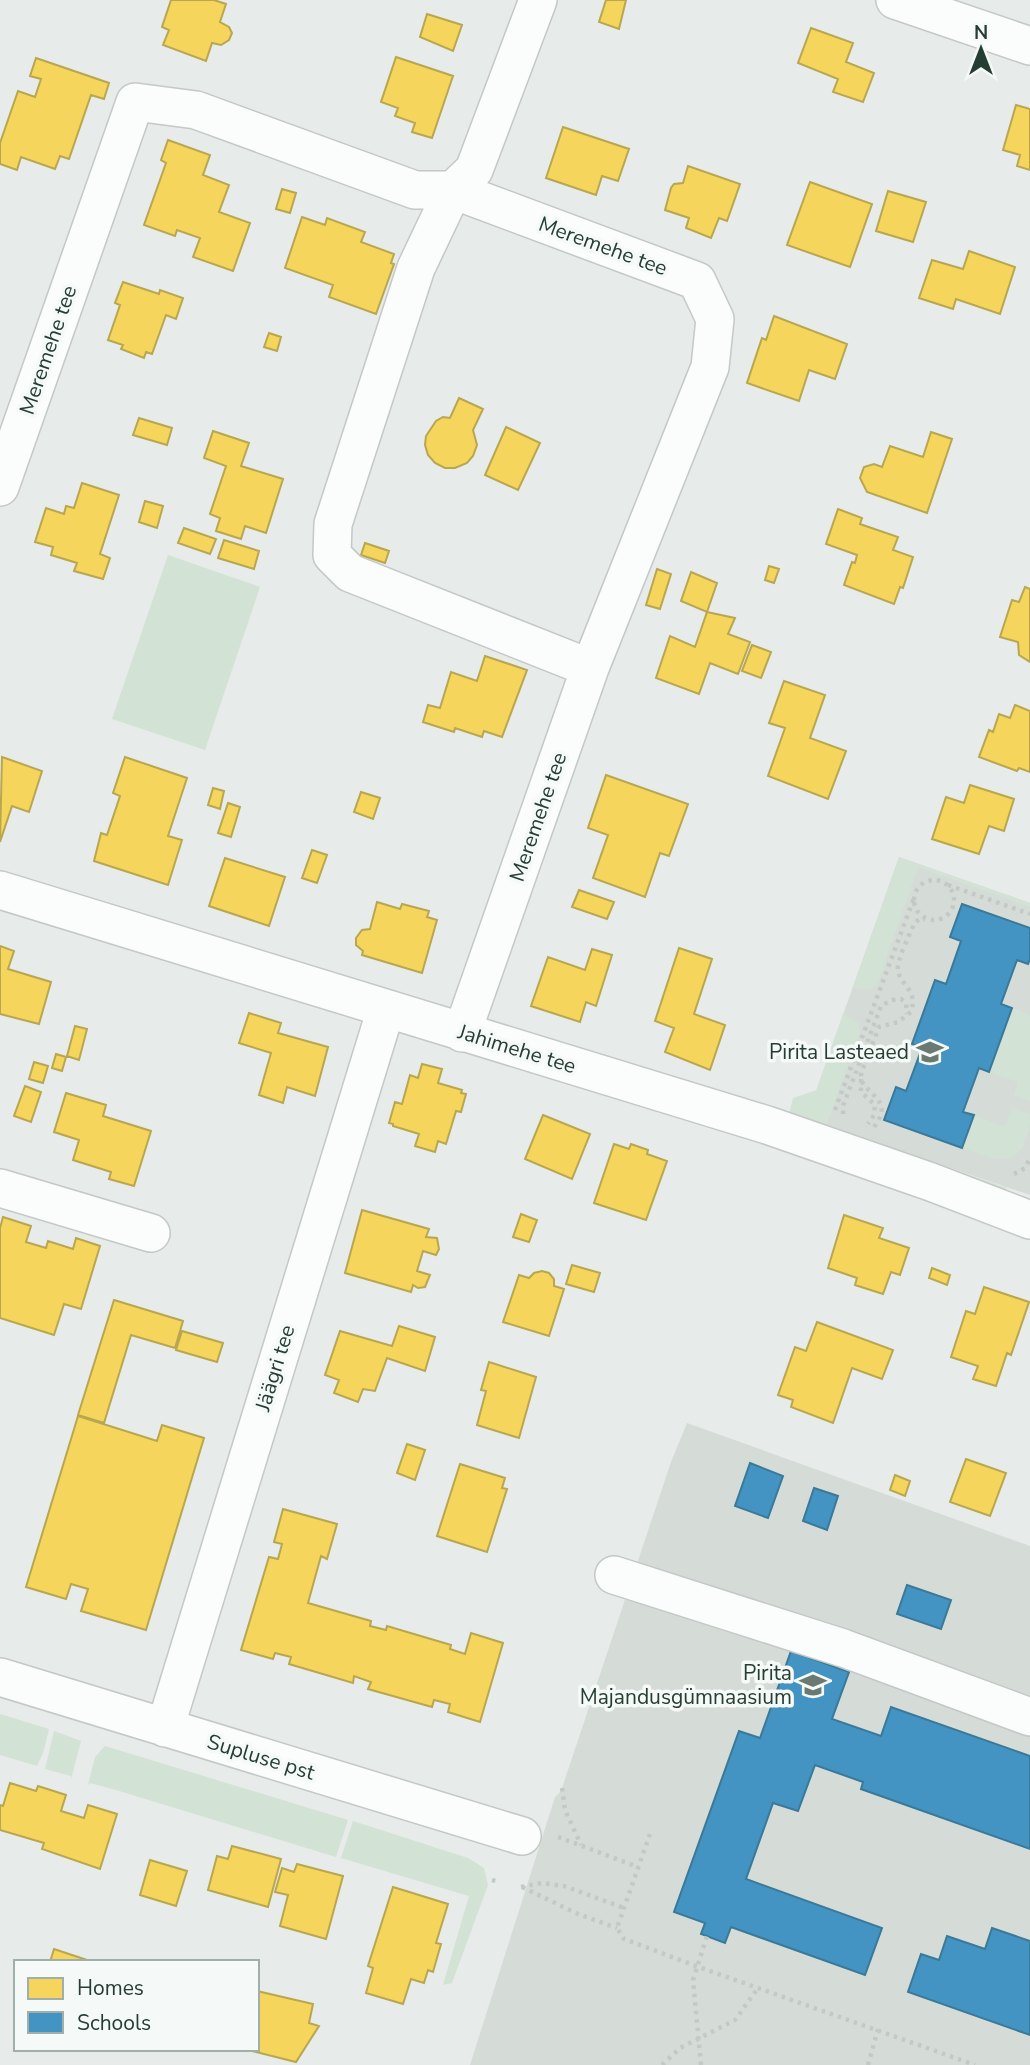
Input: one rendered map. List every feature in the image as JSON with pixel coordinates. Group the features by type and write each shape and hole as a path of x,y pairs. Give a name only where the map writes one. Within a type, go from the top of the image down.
{"street":[{"path":"538,0 474,170 453,190 416,268 333,524 332,555 351,573 590,668"},
{"path":"895,0 1030,46"},
{"name":"Meremehe tee","path":"0,487 135,102 196,110 415,190 453,190 697,281 715,319 710,367 590,668 462,1033"},
{"name":"Jahimehe tee","path":"0,890 767,1125 931,1182 1030,1220"},
{"name":"Jäägri tee","path":"165,1728 386,1009"},
{"path":"0,1188 151,1233"},
{"path":"614,1575 843,1648 1030,1717"},
{"name":"Supluse pst","path":"0,1677 522,1836"}],"path":[{"path":"835,1116 837,1102 919,886 931,880 944,883 1030,914"},
{"path":"863,1126 869,1123 876,1110 874,1102 862,1091 861,1077 879,1027 905,1018 911,1012 913,1003 907,984 898,971 899,964 914,924 919,919 944,918 953,908 953,894 944,883"},
{"path":"914,898 916,910 925,919"},
{"path":"846,1119 843,1106 881,1006 901,999 908,1009 905,1018"},
{"path":"861,1077 866,1088 882,1105 879,1121 868,1130"},
{"path":"1007,1174 1021,1172 1030,1158"},
{"path":"562,1788 565,1810 581,1845"},
{"path":"650,1833 617,1928 620,1935 631,1943 975,2065"},
{"path":"522,1836 560,1838 639,1867"},
{"path":"617,1928 578,1914 521,1887 542,1883 564,1886 624,1908"},
{"path":"701,2065 693,1980 707,1936"},
{"path":"662,2065 680,2048 735,2020 758,1988"},
{"path":"868,2065 878,2029"}],"shaded area":[{"name":"Pirita Lasteaed","path":"899,857 1030,903 1030,1195 806,1119"},
{"name":"Pirita Majandusgümnaasium","path":"687,1423 1030,1546 1030,2065 470,2065 555,1797 561,1791 671,1462"}],"green space":[{"path":"168,555 260,587 205,750 112,719"},
{"path":"899,857 1030,903 1030,907 918,867 877,985 869,990 853,988"},
{"path":"1012,1008 1030,1015 1030,1101 1014,1096 1018,1082 989,1072"},
{"path":"843,1014 858,1023 860,1030 826,1126 1007,1188 1005,1192 789,1114 793,1098 817,1090"},
{"path":"1012,1108 1030,1114 1025,1141 1014,1156 989,1157 962,1148 974,1115 1005,1127"},
{"path":"0,1714 49,1729 37,1766 0,1755"},
{"path":"54,1731 81,1741 71,1779 71,1776 45,1769"},
{"path":"105,1746 348,1820 336,1857 116,1790 90,1783 88,1785 95,1757"},
{"path":"353,1821 468,1858 484,1868 488,1885 452,1983 443,1985 469,1896 341,1858"}],"building: Homes":[{"path":"171,0 214,0 226,4 220,22 229,27 232,33 229,40 221,45 212,43 206,61 163,45 169,30 162,27"},
{"path":"606,0 626,0 619,29 599,22"},
{"path":"427,14 462,25 453,51 420,37"},
{"path":"811,28 853,43 846,62 874,73 863,102 833,92 838,79 798,63"},
{"path":"396,57 453,76 432,138 412,132 415,123 395,116 398,108 381,102"},
{"path":"36,58 109,83 104,99 91,95 69,159 60,156 55,169 21,157 17,170 0,164 0,143 18,91 35,97 41,79 30,76"},
{"path":"1016,105 1030,109 1030,170 1017,166 1020,155 1003,150"},
{"path":"563,127 629,149 618,181 602,176 596,195 546,178"},
{"path":"168,140 210,155 203,175 229,185 219,212 250,223 233,271 193,257 200,238 177,230 175,236 144,225 166,163 161,160"},
{"path":"688,166 740,184 727,221 719,218 711,238 686,228 689,218 665,210 671,188 674,184 683,183"},
{"path":"810,182 872,204 850,267 787,245"},
{"path":"282,189 296,193 290,213 276,209"},
{"path":"888,191 926,202 913,242 876,231"},
{"path":"302,217 325,225 327,218 365,232 361,242 394,254 391,263 394,264 376,314 329,297 333,285 285,268"},
{"path":"969,251 1015,267 1000,314 956,299 953,309 919,298 932,260 963,269"},
{"path":"123,282 159,294 160,290 183,298 176,319 166,315 152,354 146,352 144,358 121,349 123,345 108,340 120,305 115,303"},
{"path":"774,316 847,344 835,379 809,370 799,401 747,383 762,338 766,340"},
{"path":"269,333 281,337 277,351 264,347"},
{"path":"459,398 483,409 473,430 477,445 467,463 455,468 445,468 435,463 428,455 426,436 436,421 443,417 450,418"},
{"path":"139,418 172,428 167,445 133,435"},
{"path":"506,427 540,443 518,490 485,475"},
{"path":"213,431 249,443 241,466 283,479 266,533 245,526 241,539 216,531 220,518 210,514 226,466 204,458"},
{"path":"931,432 952,439 927,513 867,492 860,478 864,467 874,464 882,467 890,446 923,457"},
{"path":"82,483 119,495 100,554 110,558 103,579 74,571 77,563 51,555 53,547 35,542 46,508 64,514 66,506 74,508"},
{"path":"145,501 163,506 157,528 139,522"},
{"path":"838,509 862,518 860,524 898,537 893,550 913,557 903,588 900,587 894,604 844,585 857,555 826,544"},
{"path":"184,528 216,539 210,554 178,543"},
{"path":"224,540 259,551 254,569 218,558"},
{"path":"365,543 389,551 385,563 361,555"},
{"path":"769,566 779,569 774,583 765,580"},
{"path":"657,569 671,574 660,609 646,605"},
{"path":"691,572 717,583 707,612 681,601"},
{"path":"1025,587 1030,589 1030,662 1019,655 1018,642 1000,637 1012,600 1019,602"},
{"path":"707,612 735,618 728,634 750,642 738,674 710,663 699,694 656,678 670,636 695,647"},
{"path":"752,645 771,652 761,678 742,671"},
{"path":"485,656 527,670 502,737 484,731 482,737 455,728 454,732 423,722 428,705 440,708 451,672 477,681"},
{"path":"784,681 825,695 810,738 846,751 828,799 768,776 785,728 769,723"},
{"path":"1015,705 1030,711 1030,772 1019,768 1017,771 979,757 989,730 993,732 999,714 1010,718"},
{"path":"2,757 42,771 29,812 12,806 0,842"},
{"path":"125,757 187,778 168,836 182,840 168,885 94,861 101,833 107,835 120,796 113,793"},
{"path":"606,775 688,804 669,856 660,853 645,897 593,878 608,835 588,828"},
{"path":"970,785 1014,799 1004,831 989,826 979,854 932,839 946,797 964,803"},
{"path":"213,788 224,791 220,809 208,805"},
{"path":"361,792 380,798 373,819 354,812"},
{"path":"228,803 240,807 231,837 218,833"},
{"path":"312,850 327,855 317,883 302,878"},
{"path":"225,858 285,877 269,926 209,906"},
{"path":"579,890 614,902 607,919 572,907"},
{"path":"377,902 400,909 402,904 429,911 427,917 437,920 422,973 362,955 363,951 356,945 356,938 362,930 370,929"},
{"path":"0,946 14,951 8,969 51,982 39,1024 0,1014"},
{"path":"679,948 712,959 694,1014 725,1025 710,1070 665,1052 674,1028 655,1021"},
{"path":"592,949 612,955 596,1006 586,1002 580,1022 531,1006 548,957 585,970"},
{"path":"249,1013 281,1023 278,1033 328,1047 315,1096 287,1087 283,1103 259,1095 271,1053 239,1043"},
{"path":"75,1026 87,1029 79,1060 67,1056"},
{"path":"56,1054 66,1057 62,1071 52,1068"},
{"path":"34,1062 48,1066 43,1083 29,1079"},
{"path":"422,1064 442,1069 438,1083 462,1090 461,1093 466,1094 461,1112 456,1111 446,1144 438,1141 435,1152 415,1146 419,1134 389,1123 395,1102 402,1104 410,1075 418,1078"},
{"path":"25,1086 41,1092 31,1122 14,1116"},
{"path":"66,1093 106,1105 103,1116 151,1131 134,1186 109,1179 111,1172 73,1160 79,1140 54,1132"},
{"path":"543,1115 590,1134 572,1179 525,1159"},
{"path":"614,1144 629,1149 631,1144 648,1150 647,1154 667,1161 646,1220 594,1203"},
{"path":"362,1210 429,1229 426,1237 437,1238 439,1249 436,1255 423,1251 417,1271 430,1275 425,1287 418,1288 413,1285 411,1292 345,1273"},
{"path":"521,1214 537,1220 529,1242 513,1237"},
{"path":"844,1215 883,1228 879,1238 909,1248 900,1275 891,1272 883,1294 855,1285 857,1278 828,1268"},
{"path":"3,1217 31,1226 26,1242 46,1248 48,1241 73,1249 76,1238 100,1246 81,1309 64,1304 54,1335 0,1318 0,1228"},
{"path":"572,1265 600,1273 594,1292 566,1284"},
{"path":"932,1268 950,1275 947,1285 929,1278"},
{"path":"542,1271 549,1273 554,1279 554,1286 564,1289 549,1336 503,1322 519,1275 529,1278"},
{"path":"984,1287 1029,1302 1011,1355 1007,1353 996,1386 973,1379 978,1366 951,1357 966,1311 975,1314"},
{"path":"114,1300 183,1321 175,1348 131,1335 104,1423 78,1415"},
{"path":"817,1322 893,1350 882,1379 852,1368 833,1423 791,1407 793,1400 778,1395 795,1347 806,1351"},
{"path":"399,1326 435,1337 425,1371 387,1358 375,1391 363,1389 358,1402 334,1393 339,1380 325,1375 340,1331 392,1346"},
{"path":"182,1331 223,1343 217,1362 176,1350"},
{"path":"489,1362 536,1377 519,1438 477,1425 486,1391 481,1390"},
{"path":"78,1416 157,1441 162,1425 204,1438 146,1630 81,1611 88,1589 71,1584 66,1599 26,1587"},
{"path":"407,1444 425,1450 415,1480 397,1473"},
{"path":"966,1459 1006,1473 990,1516 950,1502"},
{"path":"460,1464 505,1478 502,1488 507,1489 487,1552 437,1536"},
{"path":"895,1475 910,1481 905,1496 890,1490"},
{"path":"283,1509 337,1524 327,1559 321,1556 308,1603 371,1621 370,1626 386,1630 387,1626 451,1645 450,1649 465,1654 471,1633 503,1643 480,1722 448,1712 450,1704 434,1700 432,1707 368,1689 371,1682 354,1676 353,1683 289,1664 291,1657 275,1653 273,1659 241,1650 269,1557 278,1559 282,1544 274,1542"},
{"path":"10,1783 36,1791 38,1786 66,1795 61,1811 84,1818 88,1805 117,1814 100,1869 42,1849 44,1843 0,1830 0,1805 3,1806"},
{"path":"232,1846 281,1859 268,1907 208,1890 217,1856 228,1859"},
{"path":"150,1860 187,1871 176,1906 140,1895"},
{"path":"297,1864 343,1876 326,1939 280,1926 288,1895 275,1892 282,1868 294,1872"},
{"path":"393,1887 448,1904 436,1943 441,1944 433,1972 428,1970 424,1983 411,1979 403,2004 366,1993 373,1968 368,1966"},
{"path":"54,1949 87,1960 51,1960"},
{"path":"259,1991 313,2004 309,2023 319,2026 296,2062 252,2051 259,2051"}],"building: Schools":[{"path":"962,904 1030,928 1030,959 1028,964 1017,960 1001,1004 1012,1008 989,1072 979,1068 963,1112 974,1115 962,1148 884,1120 896,1087 906,1091 922,1048 912,1044 935,980 946,984 961,941 950,937"},
{"path":"750,1463 783,1476 768,1518 735,1506"},
{"path":"814,1488 838,1496 827,1530 803,1521"},
{"path":"907,1585 951,1600 941,1629 897,1614"},
{"path":"791,1651 849,1672 832,1719 881,1736 891,1707 1030,1756 1030,1849 861,1789 863,1782 815,1765 798,1811 773,1803 746,1879 882,1928 865,1975 731,1927 725,1943 701,1934 705,1923 674,1912 739,1731 760,1738"},
{"path":"992,1928 1030,1941 1030,2035 908,1992 921,1954 939,1960 947,1936 985,1949"}],"place":[{"name":"Pirita Lasteaed","path":"930,1052"},
{"name":"Pirita Majandusgümnaasium","path":"813,1685"}]}
